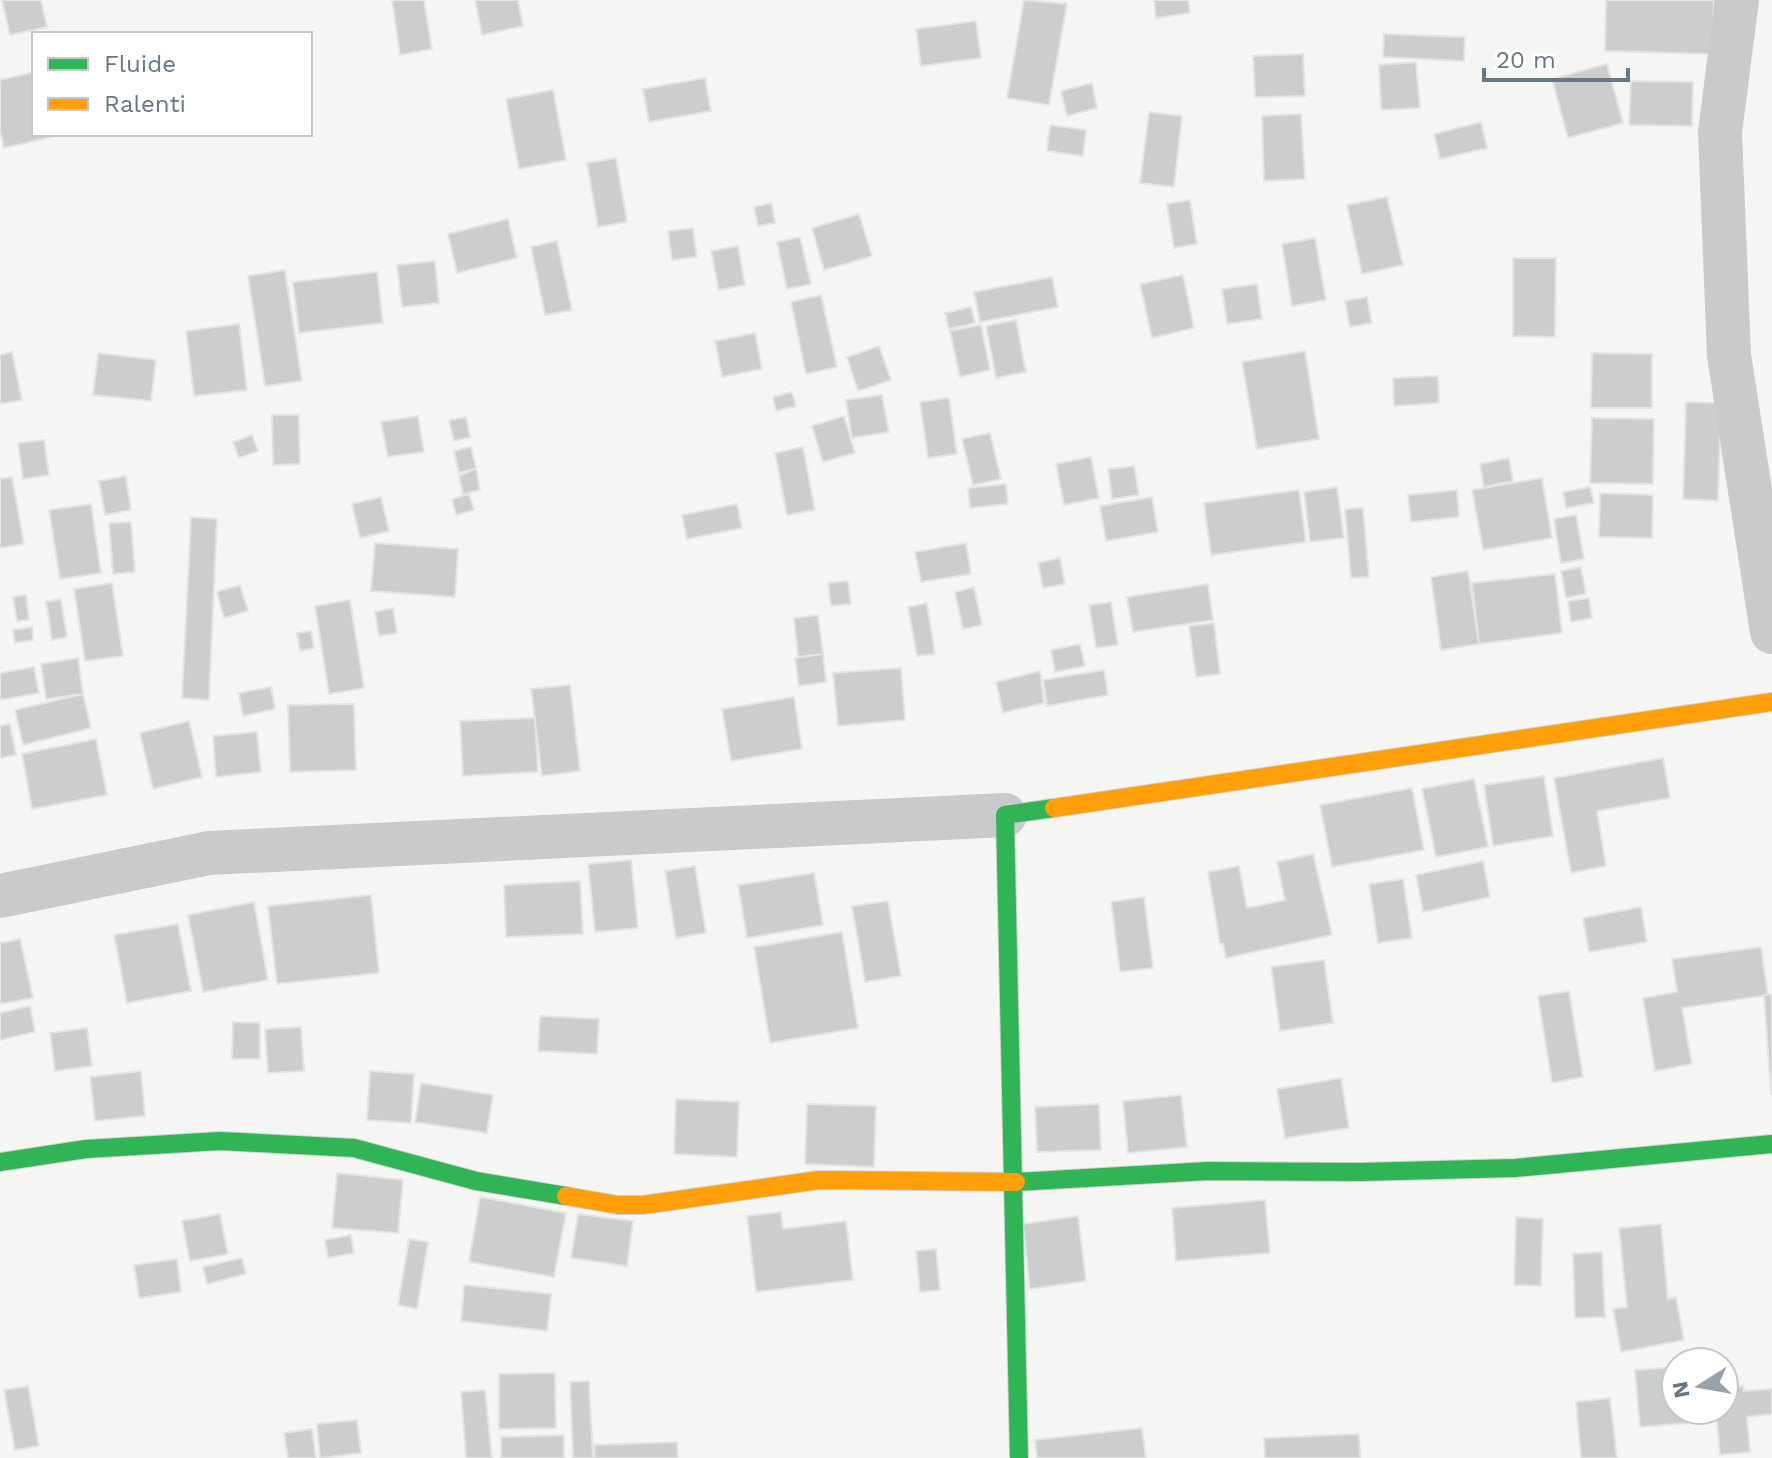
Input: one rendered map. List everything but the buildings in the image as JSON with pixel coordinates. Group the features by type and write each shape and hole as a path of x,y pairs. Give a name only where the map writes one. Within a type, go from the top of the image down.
{"street":[{"path":"1737,0 1720,132 1729,355 1772,632"},
{"path":"0,896 209,853 1005,815 1772,702"},
{"path":"1005,815 1019,1458"},
{"path":"0,1162 86,1149 220,1141 354,1148 476,1181 618,1205 643,1205 819,1180 1013,1182 1208,1171 1360,1172 1515,1168 1772,1144"}],"traffic: fast":[{"path":"1019,1458 1005,815 1054,808"},
{"path":"0,1162 86,1149 220,1141 354,1148 476,1181 566,1196"},
{"path":"1016,1182 1208,1171 1360,1172 1515,1168 1772,1144"}],"traffic: slow":[{"path":"1054,808 1772,702"},
{"path":"566,1196 618,1205 643,1205 819,1180 1016,1182"}]}
